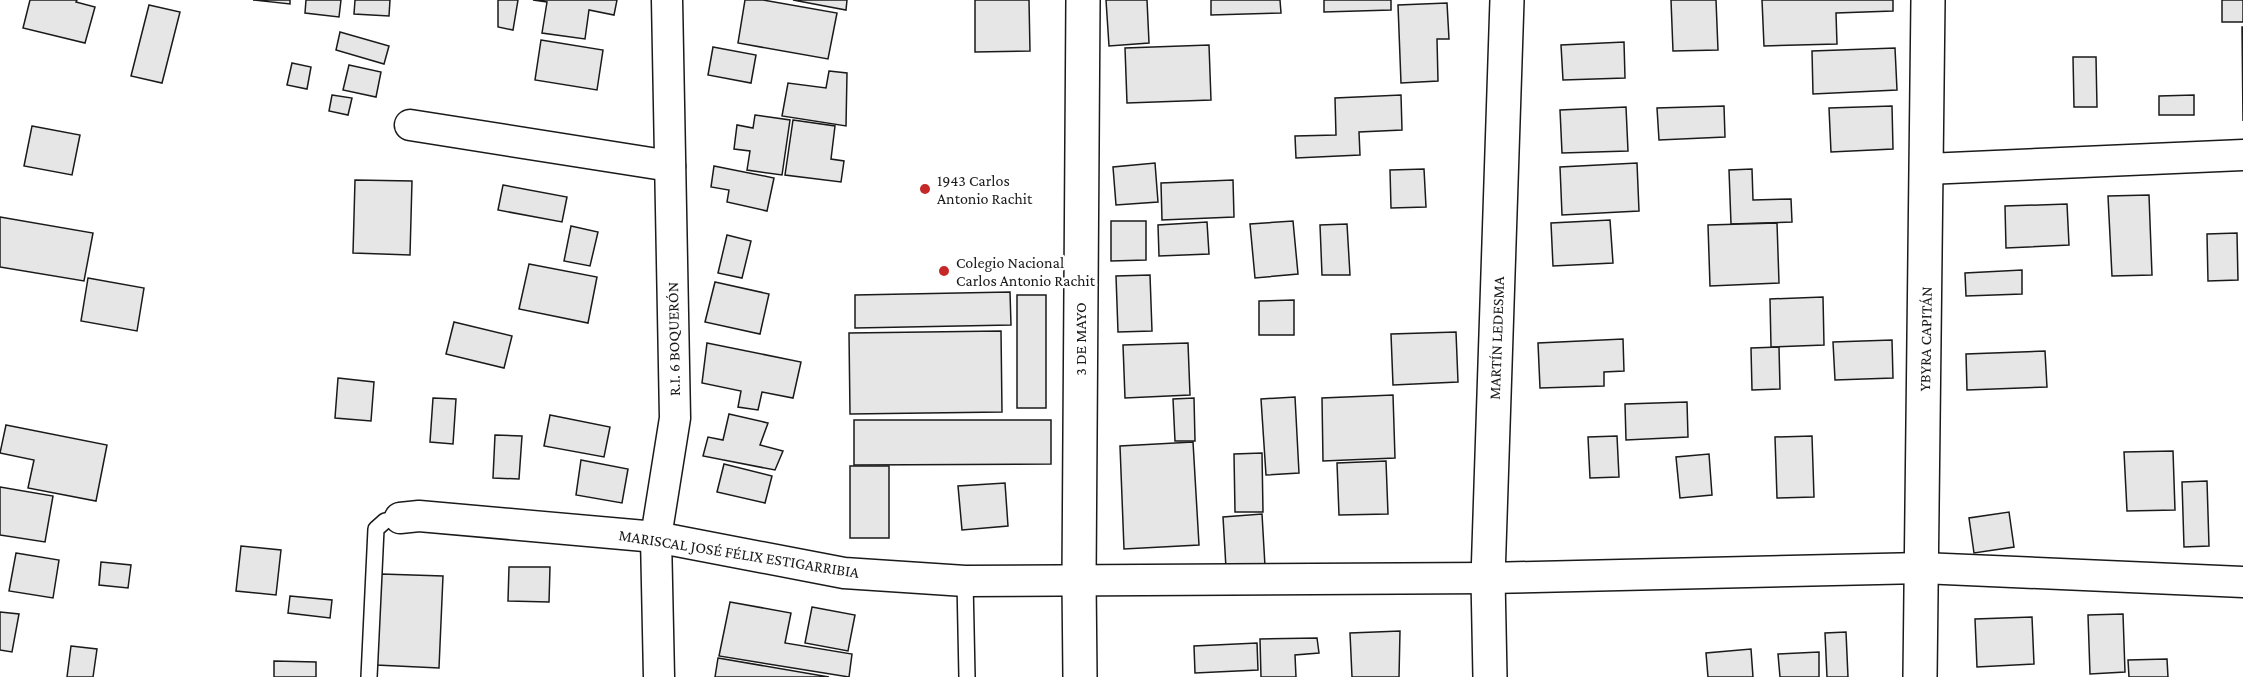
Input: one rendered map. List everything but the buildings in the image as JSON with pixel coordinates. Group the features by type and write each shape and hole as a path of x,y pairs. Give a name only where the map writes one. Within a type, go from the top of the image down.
{"street":[{"name":"R.I. 6 BOQUERÓN","path":"659,677 656,537 675,418 667,0"},
{"name":"3 DE MAYO","path":"1080,677 1078,580 1083,0"},
{"name":"MARTÍN LEDESMA","path":"1490,677 1488,578 1507,0"},
{"name":"YBYRA CAPITÁN","path":"1920,677 1928,0"},
{"path":"410,125 670,166"},
{"path":"1927,169 2243,155"},
{"name":"MARISCAL JOSÉ FÉLIX ESTIGARRIBIA","path":"400,518 419,516 656,537 844,573 965,581 1488,578 1922,567 2243,582"}],"lane":[{"path":"369,677 376,529 385,521 400,518"},
{"path":"965,581 967,677"}],"place":[{"name":"1943 Carlos Antonio Rachit","path":"925,189"},
{"name":"Colegio Nacional Carlos Antonio Rachit","path":"944,271"}]}
